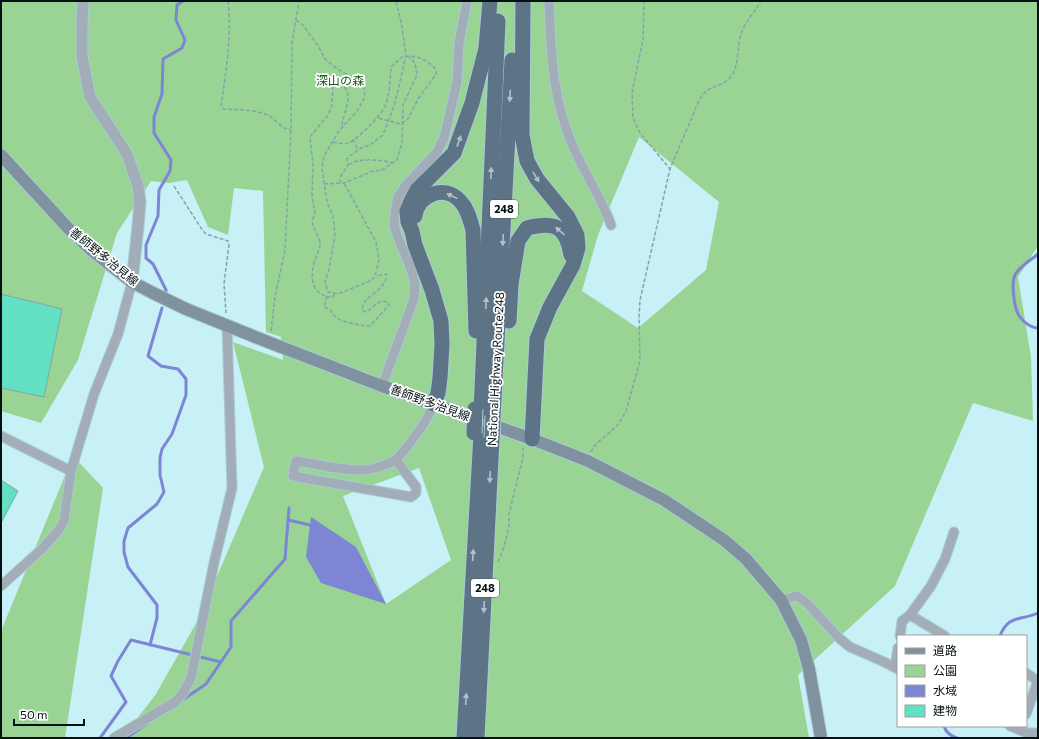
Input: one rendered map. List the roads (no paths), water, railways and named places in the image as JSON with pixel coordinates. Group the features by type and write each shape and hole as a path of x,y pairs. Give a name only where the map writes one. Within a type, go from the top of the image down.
{"highway":[{"path":"434,404 438,393 440,378 442,344 441,321 432,290 415,245 412,231 408,222 407,211 410,201 418,190 454,153 472,103 486,48 490,1"},
{"name":"National Highway Route 248","path":"486,412 499,1"},
{"name":"National Highway Route 248","path":"464,738 475,527 482,435 486,412 515,1"},
{"path":"523,1 522,136 527,161 537,179 568,217 577,235 578,248 573,266 550,307 537,339 528,443"},
{"path":"412,231 415,211 420,202 429,195 440,192 451,194 460,201 469,214 473,230 476,337 486,412 482,435"},
{"path":"486,412 504,381 511,284 518,241 527,228 539,224 556,226 569,240 573,266"},
{"name":"National Highway Route 248","path":"477,738 482,435"}],"main road":[{"name":"善師野多治見線","path":"1,154 67,227 90,249 132,282 186,309 268,342 382,386 434,404 528,443 588,461 664,500 724,540 746,559 781,600 801,640 809,670 820,738"}],"street":[{"path":"1,586 42,549 58,531 64,520 71,471 94,394 118,334 132,282 140,202 138,186 127,154 90,98 82,56 83,1"},
{"path":"382,386 414,299 415,284 411,269 394,225 394,212 398,197 406,184 437,152 444,138 457,82 459,43 467,1"},
{"path":"549,1 550,53 554,84 562,119 575,151 606,210 611,225"},
{"path":"114,738 175,702 183,693 191,678 214,562 232,488 227,325"},
{"path":"396,460 416,487 416,493 411,497 293,476 296,461 350,470 364,470 381,467 396,460 417,434 434,404"},
{"path":"1,436 71,471"},
{"path":"900,635 902,621 910,615 935,579 945,559 954,532"},
{"path":"781,600 797,596 806,602 850,648 896,668 897,658"},
{"path":"910,615 943,635"},
{"path":"1027,674 1038,681 1027,711"},
{"path":"1012,727 1024,732 1038,733"}],"water":[{"path":"311,517 356,547 386,604 321,583 306,557"}],"waterway":[{"path":"166,292 153,264 146,258 146,245 158,216 159,190 170,171 171,160 154,133 154,117 162,94 163,59 182,48 185,40 176,20 177,5 183,1"},
{"path":"1038,254 1022,266 1015,275 1013,284 1018,314 1028,325 1038,328"},
{"path":"150,645 157,618 157,605 128,567 124,552 124,541 128,528 157,504 164,492 160,475 160,458 162,449 172,434 186,395 186,379 178,369 161,366 148,356 162,308"},
{"path":"181,701 206,684 231,647 231,621 285,559 289,508"},
{"path":"288,520 310,525"},
{"path":"1000,635 1003,629 1011,621 1038,613"},
{"path":"100,738 126,702 111,676 131,640 221,662"},
{"path":"126,738 148,723"},
{"path":"944,727 949,734 957,738"}],"park label":[{"name":"深山の森","path":"340,81"}]}
